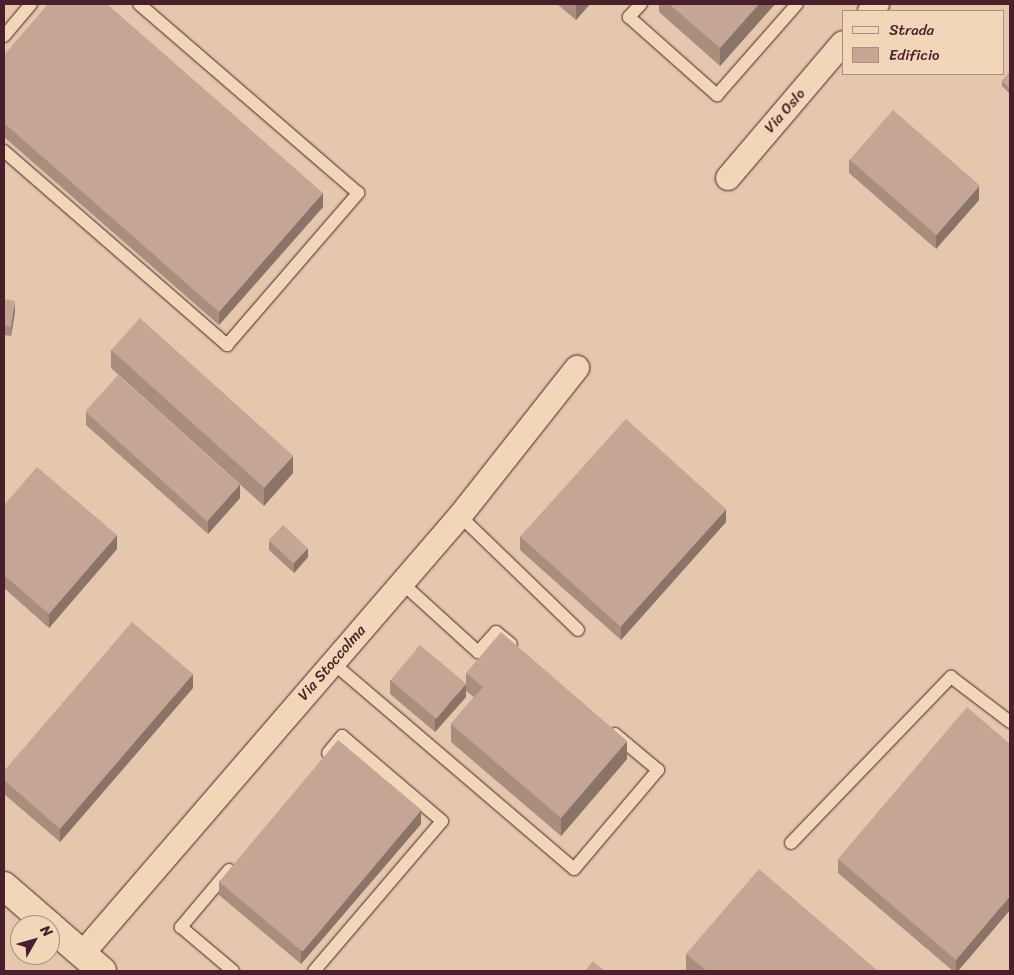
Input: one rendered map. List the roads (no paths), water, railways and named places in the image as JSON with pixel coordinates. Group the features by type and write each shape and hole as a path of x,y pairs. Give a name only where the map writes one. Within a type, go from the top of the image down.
{"street":[{"name":"Via Oslo","path":"728,178 842,45"},
{"name":"Via Stoccolma","path":"92,963 333,663 460,516 578,368"},
{"path":"4,886 37,915"},
{"path":"60,935 92,963"}],"lane":[{"path":"4,36 31,4"},
{"path":"4,151 227,345 358,193 140,4"},
{"path":"640,4 628,18 717,95 797,4"},
{"path":"460,516 578,630"},
{"path":"402,583 478,652 496,632 526,657"},
{"path":"333,663 574,869 658,770 606,726"},
{"path":"791,843 951,677 1010,722"},
{"path":"314,971 442,820 342,736 318,766"},
{"path":"224,969 180,927 237,861"}]}
